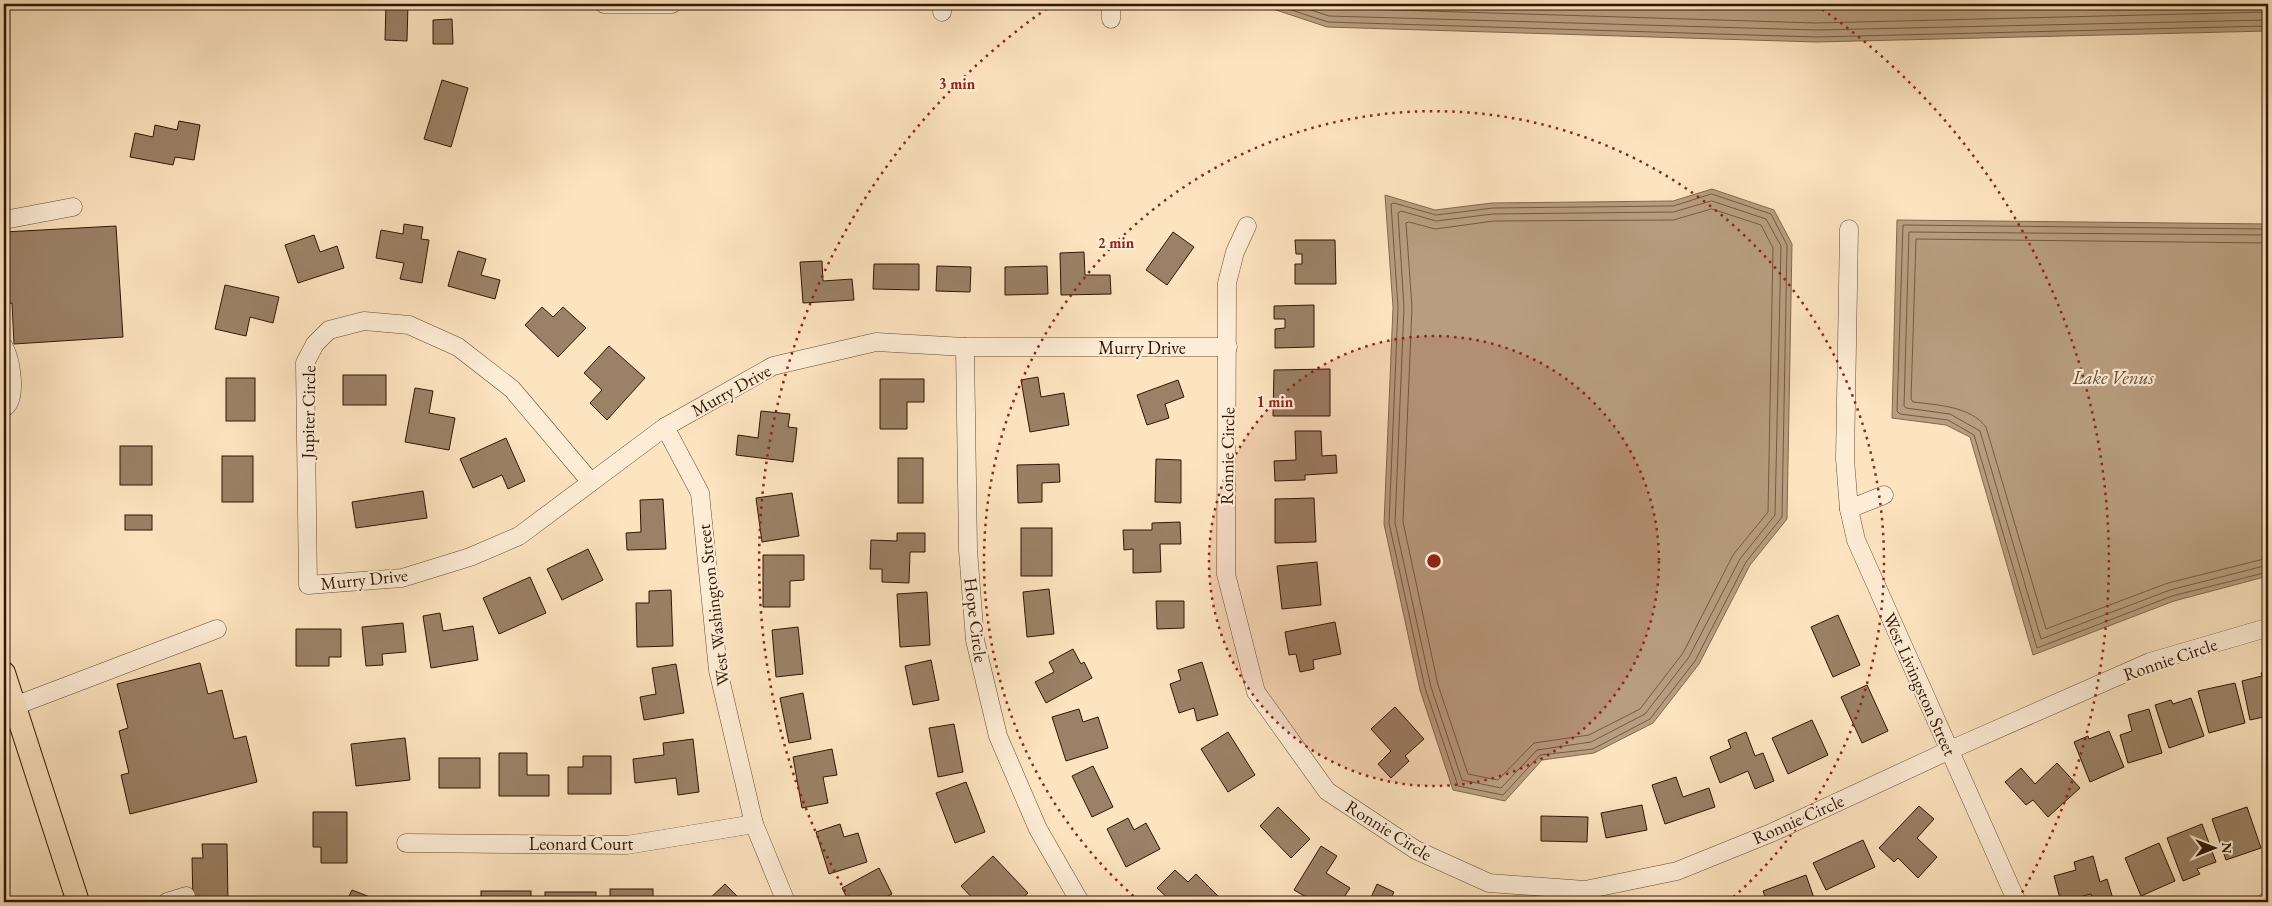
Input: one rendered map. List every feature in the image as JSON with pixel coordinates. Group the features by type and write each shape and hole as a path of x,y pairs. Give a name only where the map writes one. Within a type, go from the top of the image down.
{"main road":[{"path":"4,673 9,708 78,902"}],"street":[{"path":"604,4 672,4"},
{"path":"4,220 73,207"},
{"name":"Ronnie Circle","path":"1247,226 1235,252 1228,283 1226,574 1256,692 1327,791 1416,850 1489,883 1585,890 1677,871 1771,833 1950,750 2150,662 2263,629"},
{"name":"West Livingston Street","path":"1849,229 1846,459 1849,509 1856,540 2017,902"},
{"name":"Jupiter Circle","path":"308,585 305,363 315,344 329,330 364,321 408,326 458,347 512,389 590,481"},
{"name":"Murry Drive","path":"308,585 402,578 470,557 519,536 590,481 665,427 773,366 876,342 965,347 1228,347"},
{"path":"4,347 9,357 12,397 9,405 4,408"},
{"name":"Hope Circle","path":"965,347 968,550 974,640 998,736 1038,828 1080,902"},
{"name":"West Washington Street","path":"665,427 700,493 718,670 754,824 786,902"},
{"path":"1849,509 1884,495"},
{"path":"9,708 46,692 217,629"},
{"name":"Leonard Court","path":"406,843 627,845 754,824"},
{"path":"168,902 186,896"}],"water":[{"path":"1264,4 2268,4 2268,31 1816,42 1327,27 1264,6"},
{"path":"1712,189 1774,210 1792,244 1787,519 1750,565 1699,664 1653,723 1594,753 1542,760 1505,801 1453,790 1420,690 1384,524 1393,307 1385,195 1435,210 1492,203 1673,201"},
{"name":"Lake Venus","path":"1897,220 2268,224 2268,576 2174,601 2033,655 1970,437 1946,425 1892,418"}],"building":[{"path":"386,4 408,4 407,41 385,40"},
{"path":"452,19 453,44 433,44 433,20"},
{"path":"442,80 468,88 451,147 424,139"},
{"path":"179,121 200,125 194,160 175,157 173,165 130,157 135,133 153,137 155,125 177,130"},
{"path":"404,224 423,227 421,239 429,240 422,283 400,279 404,263 376,258 381,230 403,234"},
{"path":"116,226 123,337 14,344 12,303 4,304 4,232"},
{"path":"1173,232 1194,247 1167,285 1146,270"},
{"path":"314,235 320,252 337,246 344,268 298,283 285,245"},
{"path":"1295,240 1335,240 1336,284 1295,284 1295,264 1302,264 1302,254 1296,254"},
{"path":"458,251 486,259 481,275 500,280 495,299 448,286"},
{"path":"1084,252 1085,275 1110,275 1111,294 1061,295 1060,253"},
{"path":"822,261 823,281 852,279 854,300 803,303 800,262"},
{"path":"874,264 919,264 919,290 873,289"},
{"path":"937,266 971,267 970,292 936,291"},
{"path":"1047,266 1048,294 1005,295 1005,267"},
{"path":"225,285 279,297 273,323 250,317 246,336 215,329"},
{"path":"1314,305 1314,347 1275,348 1275,329 1285,328 1285,319 1274,319 1274,306"},
{"path":"542,307 553,317 563,307 586,328 558,357 525,325"},
{"path":"609,346 645,378 607,420 590,403 602,390 584,373"},
{"path":"1330,369 1330,416 1273,416 1274,370"},
{"path":"343,375 386,375 386,405 343,405"},
{"path":"1038,377 1041,397 1064,393 1069,425 1030,432 1021,380"},
{"path":"226,378 255,378 255,421 226,421"},
{"path":"880,379 924,379 924,402 907,402 907,429 880,429"},
{"path":"1178,380 1184,397 1165,404 1169,418 1147,425 1137,395"},
{"path":"415,388 433,391 429,413 455,418 449,450 405,442"},
{"path":"761,411 790,414 788,427 797,428 793,462 736,455 738,435 758,438"},
{"path":"1295,431 1321,431 1322,456 1336,455 1337,473 1305,475 1305,480 1275,481 1274,461 1296,460"},
{"path":"506,438 525,481 508,489 502,475 473,488 460,459"},
{"path":"120,446 152,446 152,485 120,485"},
{"path":"222,456 253,456 253,502 222,502"},
{"path":"898,458 923,458 923,503 898,503"},
{"path":"1156,459 1181,460 1181,503 1155,502"},
{"path":"1059,464 1060,482 1042,483 1042,502 1018,503 1017,465"},
{"path":"423,491 427,518 356,528 352,502"},
{"path":"792,493 799,536 762,542 756,498"},
{"path":"1314,498 1316,542 1275,543 1275,499"},
{"path":"663,499 666,549 627,550 626,533 641,532 640,500"},
{"path":"125,515 152,515 152,530 125,530"},
{"path":"1180,522 1181,544 1160,544 1161,572 1133,573 1133,549 1124,550 1123,530 1152,530 1152,523"},
{"path":"1021,528 1052,528 1052,576 1021,576"},
{"path":"897,533 925,533 925,552 910,552 909,583 882,582 882,569 870,569 871,540 897,541"},
{"path":"588,549 603,580 562,600 547,569"},
{"path":"763,555 804,555 804,580 790,581 790,607 763,607"},
{"path":"1317,562 1321,605 1282,609 1277,566"},
{"path":"530,577 546,613 499,634 483,598"},
{"path":"1049,589 1054,634 1027,637 1023,592"},
{"path":"671,590 673,646 637,647 636,603 649,603 649,591"},
{"path":"927,592 930,645 900,647 897,594"},
{"path":"1156,601 1184,601 1184,628 1157,629"},
{"path":"440,613 443,631 473,626 478,660 431,668 423,616"},
{"path":"1838,615 1860,665 1833,677 1811,627"},
{"path":"1335,622 1341,654 1313,660 1314,669 1300,672 1296,654 1289,655 1285,632"},
{"path":"403,623 406,652 382,654 383,665 366,666 362,627"},
{"path":"798,627 803,674 776,677 772,630"},
{"path":"296,629 341,629 341,657 329,657 329,666 296,666"},
{"path":"1073,649 1081,664 1084,662 1092,678 1046,703 1035,682 1054,672 1049,662"},
{"path":"931,660 939,700 913,705 905,666"},
{"path":"1202,662 1218,715 1197,721 1194,708 1179,713 1170,684 1181,680 1178,670"},
{"path":"200,663 208,694 222,690 234,739 246,736 257,782 130,814 121,775 129,773 119,731 128,728 117,684"},
{"path":"676,664 684,713 644,720 640,697 656,694 652,668"},
{"path":"2268,671 2268,716 2250,720 2242,681 2262,676 2261,673"},
{"path":"2235,683 2245,723 2209,733 2198,691"},
{"path":"1867,685 1888,731 1862,743 1841,697"},
{"path":"803,693 811,739 789,743 780,698"},
{"path":"2191,698 2204,736 2169,748 2155,705 2171,700 2173,704"},
{"path":"1395,707 1424,739 1405,756 1409,761 1391,778 1378,764 1391,751 1371,729"},
{"path":"1079,709 1083,722 1098,717 1108,748 1066,761 1052,717"},
{"path":"2149,709 2162,753 2128,763 2120,735 2132,731 2128,715"},
{"path":"1812,720 1828,755 1788,774 1772,738"},
{"path":"954,724 963,772 938,777 929,728"},
{"path":"2109,731 2124,767 2090,782 2074,742 2088,736 2089,739"},
{"path":"1228,732 1255,775 1228,792 1201,749"},
{"path":"1746,732 1755,756 1763,753 1774,781 1755,789 1748,771 1720,783 1710,757 1731,748 1728,740"},
{"path":"405,738 410,780 356,786 351,744"},
{"path":"693,739 699,792 678,795 676,778 635,783 633,759 664,755 663,743"},
{"path":"832,749 837,775 823,777 828,803 802,808 793,757"},
{"path":"499,753 527,753 527,775 549,775 549,796 499,796"},
{"path":"583,756 611,756 611,794 568,794 568,767 583,767"},
{"path":"439,758 480,758 480,788 439,788"},
{"path":"2057,763 2080,788 2048,817 2033,800 2026,805 2005,782 2021,768 2035,784"},
{"path":"1093,766 1113,807 1092,817 1072,776"},
{"path":"1676,777 1683,797 1709,788 1715,807 1665,824 1652,785"},
{"path":"966,782 985,832 955,843 936,793"},
{"path":"2268,799 2268,835 2263,800"},
{"path":"1642,805 1647,830 1606,838 1601,813"},
{"path":"1919,806 1934,819 1917,838 1937,857 1918,878 1898,858 1894,862 1879,848"},
{"path":"1278,807 1310,839 1291,858 1260,826"},
{"path":"2247,807 2261,848 2226,860 2212,819"},
{"path":"313,812 347,812 347,863 321,863 321,847 313,847"},
{"path":"1541,816 1588,817 1587,842 1541,841"},
{"path":"1128,818 1134,830 1146,823 1160,849 1126,867 1107,829"},
{"path":"840,824 844,837 858,833 867,862 829,874 816,832"},
{"path":"2202,824 2216,862 2197,869 2200,874 2183,881 2167,838"},
{"path":"1863,840 1875,867 1826,890 1813,863"},
{"path":"2159,843 2175,881 2141,896 2125,858"},
{"path":"202,844 227,844 228,902 193,902 192,858 203,858"},
{"path":"1321,846 1337,856 1326,873 1350,888 1341,902 1315,902 1294,890"},
{"path":"993,856 1028,893 1018,902 976,902 961,886"},
{"path":"2093,856 2100,882 2107,879 2114,902 2093,902 2091,894 2061,902 2054,876 2076,870 2074,862"},
{"path":"879,868 892,894 876,902 849,902 842,888"},
{"path":"1175,870 1188,882 1196,874 1218,896 1212,902 1172,902 1157,888"},
{"path":"1806,875 1814,898 1804,902 1767,902 1763,891"},
{"path":"725,884 743,902 706,902"},
{"path":"1377,884 1394,892 1389,902 1369,902"},
{"path":"610,889 653,889 653,902 610,902"},
{"path":"352,890 383,902 346,902"},
{"path":"481,891 531,891 531,902 481,902"},
{"path":"545,892 596,892 596,902 545,902"}]}
